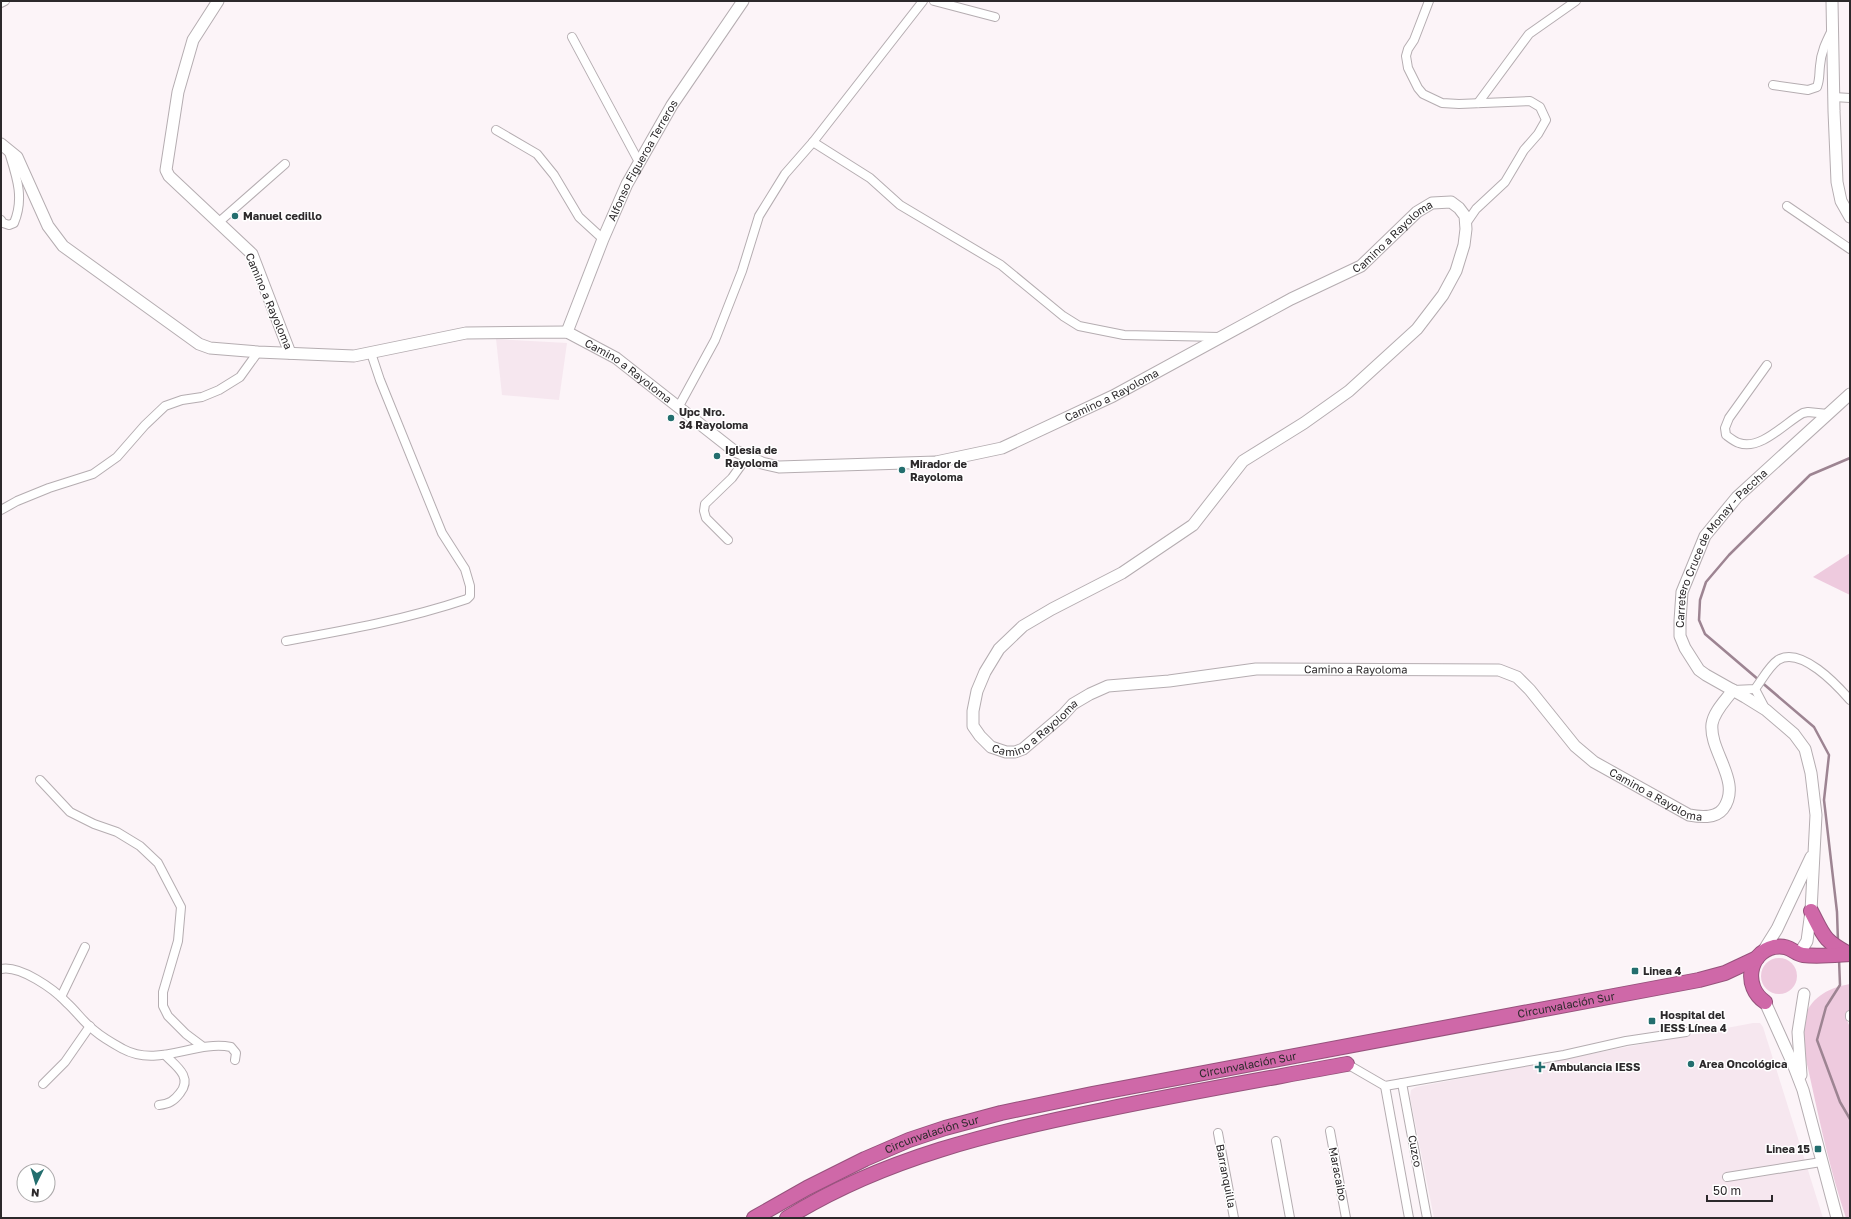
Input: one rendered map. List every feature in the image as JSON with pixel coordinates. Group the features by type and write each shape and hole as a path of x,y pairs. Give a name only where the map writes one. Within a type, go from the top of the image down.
{"highway":[{"path":"1811,911 1824,937 1833,945 1850,954"},
{"name":"Circunvalación Sur","path":"754,1218 807,1188 881,1151 930,1133 988,1116 1100,1093 1699,980 1725,973 1775,947 1785,947 1800,954"},
{"path":"1800,954 1850,954"},
{"path":"1760,955 1753,964 1750,979 1756,994 1765,1002"},
{"name":"Circunvalación Sur","path":"787,1218 833,1192 881,1171 925,1154 980,1137 1164,1098 1348,1064"}],"street":[{"path":"1,3 5,1"},
{"name":"Camino a Rayoloma","path":"218,1 193,40 178,92 166,170 169,176 252,254 290,353 354,356 466,333 567,332 616,358 679,406 733,450 747,458 779,467 936,462 1002,448 1113,396 1291,299 1361,266 1417,212 1432,203 1451,202 1459,208 1465,216 1466,225 1464,245 1456,271 1443,295 1417,329 1349,391 1304,423 1243,461 1193,525 1122,573 1052,609 1023,626 999,649 984,672 977,691 973,711 973,726 991,747 1006,752 1015,752 1028,744 1063,715 1073,704 1108,686 1169,681 1256,669 1499,670 1516,677 1530,690 1575,746 1594,762 1688,815 1704,818 1721,811 1727,804 1730,791 1729,781 1715,746 1712,729 1714,717 1733,690"},
{"name":"Alfonso Figueroa Terreros","path":"567,332 603,239 627,184 672,105 744,1"},
{"path":"679,406 715,340 742,271 759,216 785,174 813,142 923,1"},
{"path":"934,1 995,17"},
{"path":"1429,1 1414,40 1408,49 1406,56 1408,68 1418,88 1423,94 1442,103 1530,101 1540,107 1546,120 1538,134 1524,150 1505,182 1476,209 1466,225"},
{"path":"1478,103 1529,34 1576,1"},
{"path":"1832,1 1837,182 1841,201 1850,217"},
{"path":"1773,85 1808,90 1817,87 1820,78 1823,49 1833,28"},
{"path":"572,37 639,162"},
{"path":"1834,97 1850,98"},
{"path":"496,130 537,154 554,175 579,217 603,239"},
{"path":"813,142 870,178 900,205 1001,265 1063,316 1079,326 1124,335 1220,337"},
{"path":"1,220 3,223 9,225 14,223 20,201 20,186 4,146"},
{"path":"4,146 17,157 48,226 63,246 199,344 210,348 290,353"},
{"path":"219,222 285,164"},
{"path":"1788,206 1850,249"},
{"path":"1,510 17,501 49,488 93,474 117,457 145,425 165,406 182,400 202,397 219,390 240,377 258,352"},
{"path":"286,641 378,624 431,610 467,599 470,596 470,586 465,569 442,533 380,380 371,353"},
{"path":"1767,365 1729,418 1725,428 1726,435 1738,443 1748,444 1764,440 1803,413 1828,414"},
{"name":"Carretero Cruce de Monay - Paccha","path":"1800,954 1807,941 1811,911 1816,815 1811,773 1805,749 1794,734 1766,710 1700,670 1685,648 1680,636 1682,592 1705,536 1737,497 1850,394"},
{"path":"728,540 706,518 704,511 705,504 732,478 747,458"},
{"path":"1733,690 1756,688 1777,661 1782,658 1796,658 1818,669 1850,700"},
{"path":"1756,688 1766,710"},
{"path":"40,780 70,812 94,824 117,832 140,846 158,863 181,907 178,941 163,992 162,1006 168,1016 186,1034 202,1046"},
{"name":"Carretero Cruce de Monay - Paccha","path":"1760,955 1777,929 1814,851"},
{"path":"61,998 85,947"},
{"path":"1,969 7,968 18,971 34,979 61,998 90,1026 124,1050 139,1055 165,1055 202,1046 221,1045 231,1047 236,1053 235,1060"},
{"path":"1803,1090 1798,1032 1804,994"},
{"path":"1765,1002 1803,1090 1837,1218"},
{"path":"43,1084 65,1062 90,1026"},
{"path":"1348,1064 1385,1086 1564,1055 1626,1041 1686,1032"},
{"path":"160,1105 168,1104 175,1100 184,1089 186,1080 183,1073 165,1055"},
{"name":"Cuzco","path":"1402,1083 1427,1218"},
{"name":"Cuzco","path":"1385,1086 1409,1218"},
{"name":"Maracaibo","path":"1330,1131 1346,1218"},
{"name":"Barranquilla","path":"1218,1133 1234,1218"},
{"path":"1276,1141 1290,1218"},
{"path":"1727,1177 1821,1162"}],"shaded area":[{"path":"496,339 567,343 559,400 502,395"},
{"path":"1850,553 1850,595 1813,577"},
{"path":"1783,958 1792,963 1796,969 1796,983 1792,989 1783,994 1775,994 1766,989 1762,983 1761,972 1766,963 1772,959"},
{"path":"1850,984 1850,1010 1847,1021 1850,1027 1850,1218 1846,1218 1823,1133 1805,1057 1802,1032 1808,1009 1817,998 1836,987"},
{"path":"1753,1023 1760,1023 1763,1027 1823,1218 1434,1218 1410,1097 1411,1090 1416,1087"}],"waterway":[{"path":"1838,942 1837,912 1824,800 1829,755 1814,727 1705,634 1699,620 1700,600 1706,582 1729,555 1810,475 1850,458"},
{"path":"1839,959 1840,985 1826,1007 1817,1040 1840,1102 1850,1119"}],"place":[{"name":"Manuel cedillo","path":"235,216"},
{"name":"Upc Nro. 34 Rayoloma","path":"671,418"},
{"name":"Iglesia de Rayoloma","path":"717,456"},
{"name":"Mirador de Rayoloma","path":"902,470"},
{"name":"Linea 4","path":"1635,971"},
{"name":"Hospital del IESS Línea 4","path":"1652,1021"},
{"name":"Area Oncológica","path":"1691,1064"},
{"name":"Ambulancia IESS","path":"1540,1067"},
{"name":"Linea 15","path":"1818,1149"}]}
